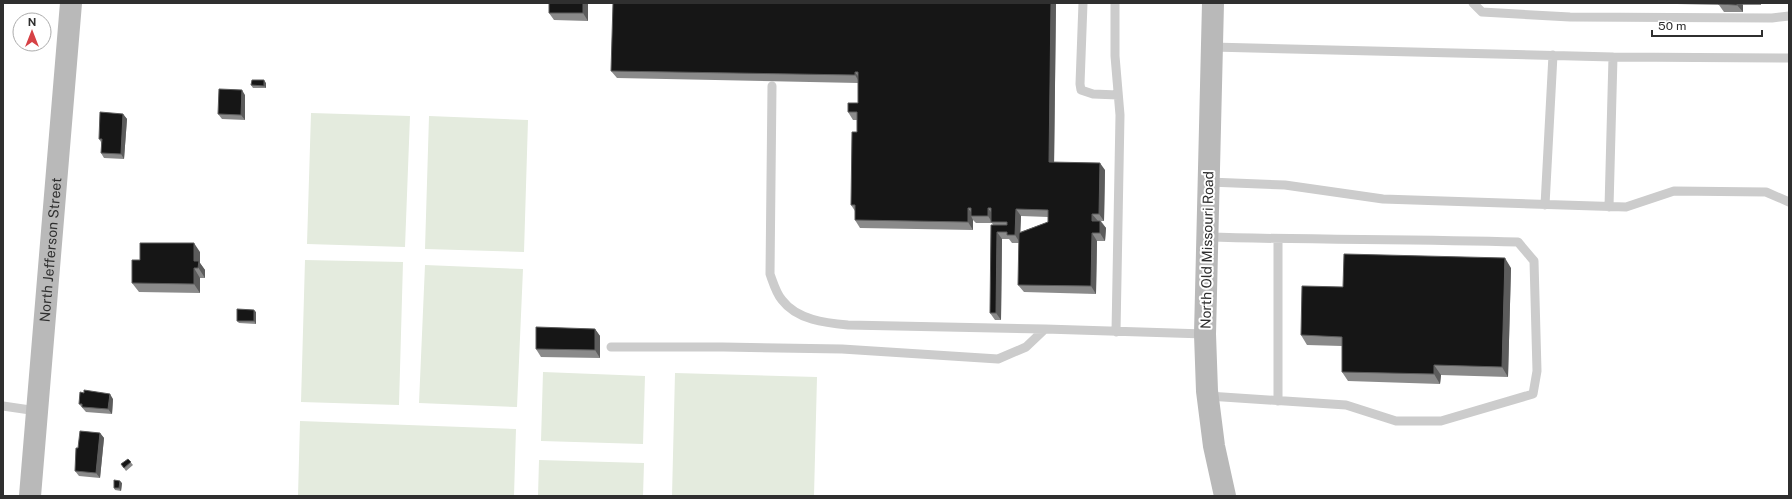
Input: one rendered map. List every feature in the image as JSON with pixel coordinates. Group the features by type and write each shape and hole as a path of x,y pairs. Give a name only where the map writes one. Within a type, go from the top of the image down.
{"main road":[{"name":"North Jefferson Street","path":"30,496 71,3"},
{"name":"North Old Missouri Road","path":"1213,3 1205,334 1208,396 1214,446 1225,496"}],"lane":[{"path":"1082,3 1081,90 1093,94 1118,94"},
{"path":"1115,3 1115,56 1120,114 1116,332"},
{"path":"1473,3 1482,12 1570,17 1772,18 1789,16"},
{"path":"1212,47 1613,57 1789,58"},
{"path":"1545,205 1553,55"},
{"path":"1609,207 1613,57"},
{"path":"772,86 770,274 782,300 799,314 822,322 848,325 1205,334"},
{"path":"1208,182 1285,185 1383,199 1545,205 1626,207 1674,191 1766,192 1789,202"},
{"path":"1207,237 1278,239 1426,239 1518,242 1534,261 1537,371 1533,394 1441,421 1396,421 1346,405 1208,396"},
{"path":"1278,239 1278,401"},
{"path":"611,347 842,349 998,358 1026,347 1045,329"},
{"path":"3,406 37,411"}],"shaded area":[{"path":"311,113 410,116 405,247 307,244"},
{"path":"429,116 528,120 524,252 425,249"},
{"path":"305,260 403,262 399,405 301,402"},
{"path":"425,265 523,269 517,407 419,403"},
{"path":"543,372 645,376 643,444 541,441"},
{"path":"675,373 817,377 814,496 672,496"},
{"path":"300,421 516,429 514,496 298,496"},
{"path":"539,460 644,463 643,496 538,496"}],"building":[{"path":"549,3 583,3 583,13 549,13"},
{"path":"613,3 1051,3 1049,162 1100,163 1099,214 1092,214 1092,221 1100,221 1100,233 1092,233 1091,286 1018,285 1019,233 1048,222 1048,210 1016,209 1015,235 1007,235 1007,232 997,232 996,313 990,313 991,225 1007,225 1007,222 991,222 991,208 988,208 988,216 971,216 971,208 968,208 968,222 855,220 855,205 851,205 852,132 857,132 857,112 848,112 848,103 858,103 858,72 855,72 855,75 611,71"},
{"path":"1737,3 1737,5 1718,4"},
{"path":"252,80 264,80 264,86 251,85"},
{"path":"219,89 242,90 241,115 218,114"},
{"path":"100,112 123,114 121,154 101,153 102,139 99,139"},
{"path":"140,243 194,243 194,261 199,261 198,268 194,268 194,284 132,283 132,260 140,260"},
{"path":"1344,254 1505,258 1502,367 1434,365 1434,374 1342,372 1342,337 1301,335 1302,286 1343,287"},
{"path":"237,309 254,310 254,321 237,321"},
{"path":"536,327 595,329 595,350 536,349"},
{"path":"84,390 110,394 108,409 82,407 82,404 79,404 80,392 84,393"},
{"path":"80,431 100,433 96,473 75,471 76,448 78,448"},
{"path":"128,459 131,462 124,468 121,464"},
{"path":"114,480 120,481 119,488 114,488"}]}
